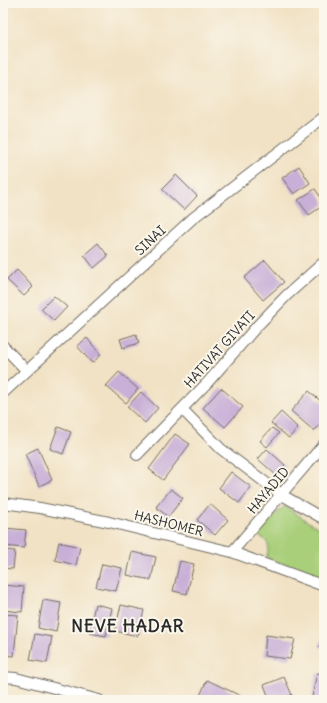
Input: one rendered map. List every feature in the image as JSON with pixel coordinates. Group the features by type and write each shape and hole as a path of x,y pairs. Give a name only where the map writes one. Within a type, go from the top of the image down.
{"street":[{"name":"SINAI","path":"3,393 193,218 324,117"},
{"name":"HATIVAT GIVATI","path":"137,455 182,409 287,295 324,262"},
{"path":"3,346 27,371"},
{"path":"182,409 221,449 282,495 324,519"},
{"name":"HAYADID","path":"232,552 324,444"},
{"name":"HASHOMER","path":"3,503 40,508 101,520 232,552 324,586"},
{"path":"3,677 16,678 99,700"}],"green space":[{"path":"285,506 324,531 324,578 266,558 268,549 267,542 253,534"}],"building":[{"path":"299,166 310,183 294,194 282,178"},
{"path":"176,175 197,196 184,210 162,189"},
{"path":"315,189 324,202 324,205 309,215 298,200"},
{"path":"98,243 108,256 94,268 84,255"},
{"path":"265,260 284,282 263,300 244,278"},
{"path":"17,270 33,287 24,296 7,280"},
{"path":"54,296 67,307 54,321 41,309"},
{"path":"136,334 139,343 123,348 120,339"},
{"path":"87,338 101,355 92,363 77,346"},
{"path":"119,372 138,389 126,403 106,386"},
{"path":"221,388 243,407 225,427 203,408"},
{"path":"309,391 324,404 324,419 314,431 291,411"},
{"path":"141,392 158,408 145,423 127,407"},
{"path":"281,412 298,428 289,438 271,423"},
{"path":"58,427 71,432 63,454 50,449"},
{"path":"272,428 279,433 267,447 260,441"},
{"path":"175,434 190,444 163,480 149,469"},
{"path":"38,448 52,480 39,486 25,454"},
{"path":"267,449 285,465 276,475 258,459"},
{"path":"231,472 251,487 239,503 219,488"},
{"path":"171,489 183,498 168,517 156,507"},
{"path":"210,504 228,520 215,535 197,520"},
{"path":"4,528 26,530 24,548 3,546"},
{"path":"59,542 80,547 76,565 55,560"},
{"path":"3,550 15,551 13,569 3,568"},
{"path":"132,552 156,557 151,580 127,575"},
{"path":"180,561 194,564 187,594 173,591"},
{"path":"102,564 122,568 116,591 96,587"},
{"path":"4,585 24,587 22,612 3,610"},
{"path":"43,600 61,603 56,632 38,628"},
{"path":"95,604 112,608 106,636 89,633"},
{"path":"121,605 144,610 138,636 115,631"},
{"path":"3,614 18,615 14,656 3,655"},
{"path":"324,633 324,648 319,647"},
{"path":"35,634 52,637 47,663 30,660"},
{"path":"266,635 295,639 290,659 264,656"},
{"path":"317,673 324,674 324,700 312,697"},
{"path":"284,677 292,695 279,700 270,700 264,685"},
{"path":"207,680 241,696 239,700 198,700"}],"district":[{"name":"NEVE HADAR","path":"128,626"}]}
